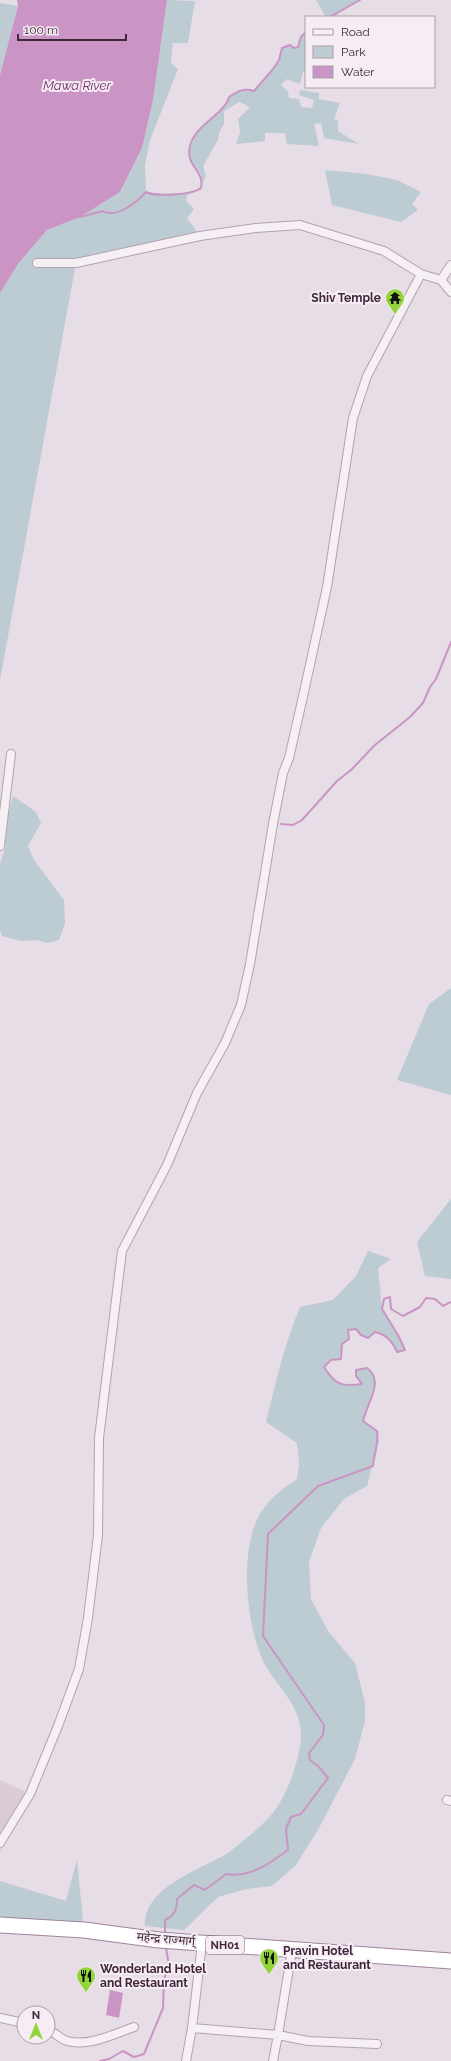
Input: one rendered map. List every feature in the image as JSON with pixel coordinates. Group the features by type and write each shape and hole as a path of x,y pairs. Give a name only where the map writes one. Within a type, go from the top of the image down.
{"highway":[{"name":"महेन्द्र राज्मार्ग्","path":"0,1925 84,1930 159,1940 451,1961"}],"street":[{"path":"37,263 76,263 200,236 256,228 300,225 384,251 421,274 441,280 451,292"},
{"path":"441,280 451,265"},
{"path":"0,1843 30,1794 58,1726 79,1668 88,1618 98,1535 99,1438 122,1251 167,1165 197,1093 225,1043 241,1005 250,964 273,824 327,587 353,418 367,376 421,274"},
{"path":"0,846 9,783 11,754"},
{"path":"186,2061 192,2028 202,1943"},
{"path":"273,2061 292,1950"},
{"path":"0,2018 16,2021"},
{"path":"56,2033 66,2040 92,2041 134,2027"},
{"path":"192,2028 278,2035 308,2042 377,2044"}],"shaded area":[{"path":"0,1780 30,1794 0,1852"}],"green space":[{"path":"167,0 195,1 188,43 173,43 171,63 178,69 150,140 145,165 146,192 165,194 195,192 187,195 186,201 194,209 187,218 200,236 76,263 0,680 0,293 18,264 47,230 80,217 120,192 142,148 153,100"},
{"path":"316,0 360,0 338,13 337,16 325,16"},
{"path":"0,3 18,6 0,75"},
{"path":"305,33 305,71 303,72 300,84 287,79 281,85 288,92 289,98 299,99 301,107 312,108 314,100 299,95 300,90 319,93 319,99 340,103 334,119 338,120 338,131 359,144 324,138 321,123 314,124 319,146 287,144 285,133 265,133 265,141 236,144 240,132 238,119 250,107 239,102 224,111 224,124 219,133 218,140 203,166 206,176 202,184 201,174 190,162 190,148 198,130 227,105 229,97 241,90 254,91 279,60 282,48 290,45 294,48 298,47 301,37"},
{"path":"325,170 366,174 397,180 421,192 412,204 418,210 401,222 332,205"},
{"path":"13,796 36,812 41,823 28,846 34,860 64,900 65,923 59,940 46,943 37,940 21,941 2,936 0,931 0,864 6,845 2,839"},
{"path":"451,988 451,1095 397,1080 429,1004"},
{"path":"451,1199 451,1279 425,1276 417,1242"},
{"path":"368,1251 391,1259 378,1268 382,1309 398,1335 405,1350 397,1352 389,1339 383,1334 375,1332 368,1338 361,1335 356,1329 348,1330 349,1339 342,1344 341,1359 331,1360 324,1366 327,1372 335,1380 350,1385 362,1384 356,1376 356,1370 367,1368 372,1373 375,1379 375,1386 363,1421 377,1431 379,1440 367,1486 344,1499 321,1528 309,1562 311,1599 328,1631 355,1663 365,1703 365,1721 355,1759 319,1828 296,1865 272,1886 246,1889 218,1897 184,1930 145,1926 147,1913 153,1902 162,1892 186,1875 229,1852 271,1815 280,1803 288,1788 294,1771 300,1746 301,1733 299,1721 290,1701 264,1663 258,1648 249,1608 247,1586 247,1565 254,1526 262,1511 270,1501 297,1479 299,1464 297,1443 266,1422 285,1350 300,1307 333,1300 356,1276"},
{"path":"77,1859 84,1932 0,1928 0,1881 66,1901"}],"water":[{"name":"Mawa River","path":"17,0 167,0 153,100 142,148 120,192 80,217 47,230 18,264 0,293 0,75 18,6"},
{"path":"110,1990 123,1993 119,2018 106,2015"}],"waterway":[{"path":"332,16 360,0"},
{"path":"80,217 103,211 108,213 120,211 132,205 146,192 151,194 182,194 201,188 200,177 192,164 189,153 193,139 203,126 222,109 229,97 241,91 254,91 279,60 282,48 290,45 294,48 298,47 301,37 305,33"},
{"path":"281,824 293,825 302,820 337,781 351,770 375,745 410,717 423,703 430,687 436,679 451,642"},
{"path":"165,1932 165,1920 175,1912 177,1899 194,1885 205,1890 226,1874 243,1874 259,1869 288,1850 286,1829 291,1817 301,1814 328,1778 319,1767 310,1760 309,1753 323,1735 324,1725 263,1636 268,1534 318,1486 373,1466 377,1444 377,1431 363,1421 373,1393 375,1379 367,1368 356,1370 356,1376 362,1384 344,1385 332,1378 324,1367 331,1360 341,1359 342,1344 349,1339 348,1330 356,1329 361,1335 368,1338 375,1332 379,1333 389,1339 397,1352 405,1350 398,1335 382,1309 384,1299 390,1297 391,1309 403,1316 420,1307 426,1298 435,1299 443,1306 451,1302"},
{"path":"100,2061 109,2059 123,2051 134,2057 144,2054 163,2008 164,1979 169,1966 166,1948"}],"place":[{"name":"Shiv Temple","path":"395,315"},
{"name":"Pravin Hotel and Restaurant","path":"269,1975"},
{"name":"Wonderland Hotel and Restaurant","path":"86,1993"}]}
